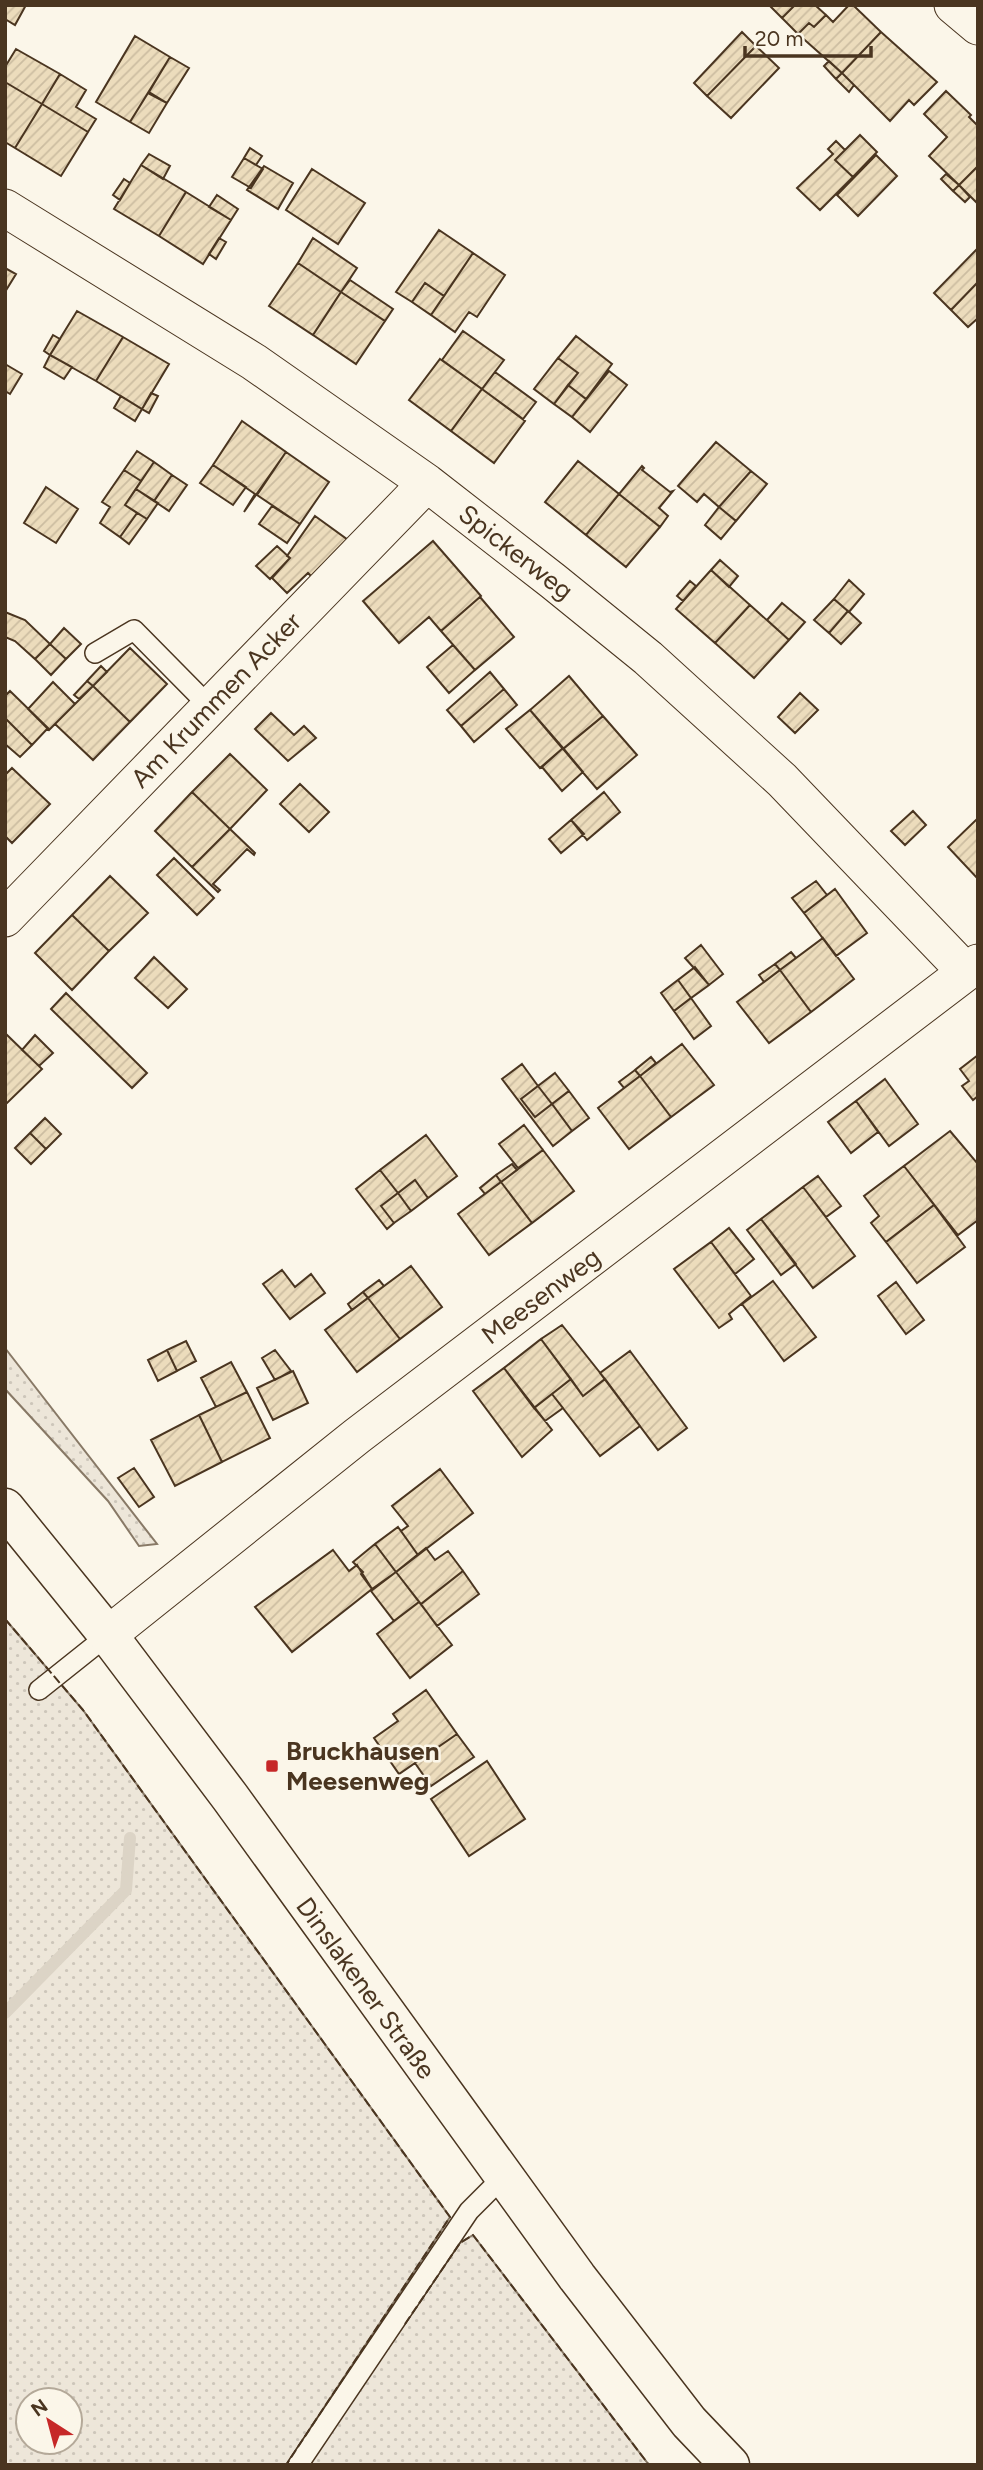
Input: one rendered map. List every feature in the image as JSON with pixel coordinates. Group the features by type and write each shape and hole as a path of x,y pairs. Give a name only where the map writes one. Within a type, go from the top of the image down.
{"main road":[{"name":"Dinslakener Straße","path":"5,1508 108,1635 230,1797 503,2177 689,2421 730,2465"}],"street":[{"path":"953,5 978,26"},
{"name":"Spickerweg","path":"5,208 254,362 428,483 553,581 648,658 782,780 972,968"},
{"name":"Am Krummen Acker","path":"5,918 428,483"},
{"name":"Meesenweg","path":"108,1635 357,1436 972,968"}],"lane":[{"path":"95,653 134,630 210,707"},
{"path":"39,1690 108,1635"},
{"path":"298,2465 470,2211 503,2177"}],"shaded area":[{"path":"5,1348 157,1544 139,1546 108,1501 5,1389"},
{"path":"5,1619 83,1710 450,2217 286,2465 5,2465"},
{"path":"473,2235 649,2465 308,2465 460,2243"}],"building":[{"path":"5,5 26,5 15,25 5,19"},
{"path":"769,5 795,5 782,18"},
{"path":"795,5 815,5 826,15 814,27 809,23 798,34 782,18"},
{"path":"849,5 853,5 881,32 842,73 798,34 809,23 814,27 826,15 833,22"},
{"path":"742,32 756,46 707,96 694,83"},
{"path":"881,32 937,82 914,105 909,100 890,121 842,73"},
{"path":"135,36 170,57 130,122 96,102"},
{"path":"756,46 779,68 731,118 707,96"},
{"path":"16,49 60,74 42,104 5,82 5,67"},
{"path":"170,57 189,68 167,103 149,92"},
{"path":"829,61 842,73 836,79 824,66"},
{"path":"842,73 854,85 849,92 836,79"},
{"path":"60,74 86,90 76,107 96,119 88,132 42,104"},
{"path":"5,82 42,104 15,148 5,142"},
{"path":"946,91 971,115 969,117 978,126 978,166 959,185 929,156 947,137 924,114"},
{"path":"148,93 167,103 149,133 130,122"},
{"path":"42,104 88,132 61,176 15,148"},
{"path":"860,135 877,152 853,177 835,160"},
{"path":"836,141 845,150 835,160 853,177 820,210 797,188 833,154 828,149"},
{"path":"250,148 262,156 256,165 244,158"},
{"path":"149,154 170,166 163,179 141,165"},
{"path":"876,155 897,176 858,216 837,195"},
{"path":"244,158 263,169 251,188 232,177"},
{"path":"141,165 186,192 159,236 114,209"},
{"path":"264,166 293,183 278,209 247,190"},
{"path":"978,166 978,204 959,185"},
{"path":"312,169 365,203 338,244 286,210"},
{"path":"946,174 959,185 953,191 941,179"},
{"path":"124,179 130,183 120,200 113,195"},
{"path":"959,185 970,197 965,202 953,191"},
{"path":"186,192 231,220 203,264 159,236"},
{"path":"217,195 238,209 231,220 209,207"},
{"path":"439,230 473,253 444,296 425,283 412,302 396,292"},
{"path":"219,238 226,242 216,259 209,254"},
{"path":"313,238 357,268 341,292 298,263"},
{"path":"978,248 978,282 951,310 934,293"},
{"path":"473,253 505,275 477,317 469,312 455,332 431,315"},
{"path":"298,263 341,292 313,335 269,306"},
{"path":"5,268 16,274 5,292"},
{"path":"350,280 393,309 385,321 341,292"},
{"path":"978,282 978,318 968,327 951,310"},
{"path":"425,283 444,296 431,315 412,302"},
{"path":"341,292 385,321 356,364 313,335"},
{"path":"77,311 123,337 96,381 50,355"},
{"path":"463,331 504,360 482,389 442,360"},
{"path":"53,335 60,339 50,355 44,351"},
{"path":"576,336 612,364 586,399 568,385 578,373 558,358"},
{"path":"123,337 169,364 142,409 96,381"},
{"path":"50,355 72,367 64,379 44,367"},
{"path":"558,358 578,373 554,404 534,389"},
{"path":"440,359 482,389 451,431 409,400"},
{"path":"5,364 22,374 10,394 5,391"},
{"path":"609,371 627,385 590,432 572,417"},
{"path":"495,372 536,402 523,419 482,389"},
{"path":"568,385 586,399 572,417 554,404"},
{"path":"482,389 525,421 494,463 451,431"},
{"path":"151,393 158,396 149,413 142,409"},
{"path":"121,396 142,409 135,421 114,408"},
{"path":"242,421 286,452 244,512 255,494 213,465"},
{"path":"716,442 751,471 719,507 704,494 697,502 678,486"},
{"path":"137,451 154,462 141,481 124,470"},
{"path":"286,452 329,482 300,524 257,495"},
{"path":"578,461 619,494 586,535 545,502"},
{"path":"154,462 172,475 154,501 136,489"},
{"path":"213,465 246,487 233,505 200,483"},
{"path":"642,466 642,470 670,492 673,491 659,508 668,516 660,527 619,494"},
{"path":"124,470 141,481 125,505 137,513 120,537 100,523 110,507 102,502"},
{"path":"751,471 767,484 736,521 719,507"},
{"path":"172,475 187,485 169,511 154,501"},
{"path":"46,487 78,509 56,543 24,523"},
{"path":"136,489 158,503 147,519 125,505"},
{"path":"619,494 660,527 626,567 586,535"},
{"path":"272,506 300,524 287,543 259,524"},
{"path":"719,507 736,521 721,539 705,525"},
{"path":"137,513 147,519 129,544 120,537"},
{"path":"315,516 348,540 312,577 308,573 287,593 272,578 290,558 287,556"},
{"path":"433,541 481,596 441,631 429,617 399,643 363,601"},
{"path":"277,546 290,558 270,579 256,566"},
{"path":"720,560 738,576 729,587 711,570"},
{"path":"711,570 750,605 715,643 676,609"},
{"path":"849,580 864,594 849,612 834,599"},
{"path":"690,581 696,586 683,601 677,596"},
{"path":"480,597 514,637 475,670 441,631"},
{"path":"834,599 848,611 829,633 814,620"},
{"path":"782,603 805,622 789,640 767,620"},
{"path":"750,605 789,640 754,678 715,643"},
{"path":"848,611 861,623 841,644 829,633"},
{"path":"5,612 25,620 50,644 35,659 15,641 5,637"},
{"path":"64,628 81,644 66,659 50,644"},
{"path":"50,644 66,659 51,675 35,659"},
{"path":"453,645 475,670 449,693 427,667"},
{"path":"130,648 167,684 130,722 93,686"},
{"path":"101,666 107,672 93,686 87,681"},
{"path":"490,672 504,689 461,726 447,710"},
{"path":"569,676 603,716 563,749 530,710"},
{"path":"87,681 93,686 79,699 74,695"},
{"path":"53,682 75,704 49,730 28,709"},
{"path":"93,686 130,722 93,760 55,724"},
{"path":"504,689 517,705 474,742 461,726"},
{"path":"10,691 48,728 32,745 5,718 5,696"},
{"path":"800,693 818,710 795,733 778,717"},
{"path":"530,710 563,748 540,768 506,729"},
{"path":"271,713 294,735 304,726 316,738 288,761 255,729"},
{"path":"603,716 637,755 597,789 563,749"},
{"path":"5,718 32,745 20,757 5,744"},
{"path":"563,748 583,772 562,791 542,767"},
{"path":"230,754 267,790 230,829 192,792"},
{"path":"12,768 50,804 12,843 5,836 5,775"},
{"path":"300,784 329,812 309,832 280,804"},
{"path":"192,792 230,829 192,867 155,831"},
{"path":"604,792 620,812 587,840 571,820"},
{"path":"913,811 926,825 905,845 891,831"},
{"path":"978,818 978,879 948,847"},
{"path":"571,820 584,834 561,853 549,839"},
{"path":"230,829 255,853 254,855 247,849 213,884 220,890 218,892 192,867"},
{"path":"174,858 214,898 197,915 157,875"},
{"path":"110,876 148,913 109,951 72,915"},
{"path":"816,881 827,895 804,913 792,898"},
{"path":"835,889 867,933 836,956 804,913"},
{"path":"72,915 109,951 72,990 35,953"},
{"path":"823,938 854,979 811,1012 780,970"},
{"path":"701,945 723,974 709,985 685,958"},
{"path":"791,952 796,958 780,970 775,964"},
{"path":"154,957 187,989 168,1008 135,978"},
{"path":"775,964 780,970 764,982 759,975"},
{"path":"695,967 709,985 691,998 678,980"},
{"path":"780,970 811,1012 769,1043 737,1002"},
{"path":"678,980 691,998 674,1011 661,993"},
{"path":"66,993 147,1073 132,1088 51,1009"},
{"path":"691,998 711,1026 694,1039 674,1011"},
{"path":"5,1033 42,1069 5,1105"},
{"path":"35,1035 53,1053 39,1066 22,1050"},
{"path":"682,1044 714,1085 671,1117 640,1076"},
{"path":"978,1055 978,1096 973,1100 962,1086 969,1081 960,1069"},
{"path":"651,1057 656,1063 640,1076 635,1070"},
{"path":"522,1064 538,1086 521,1099 535,1117 552,1104 572,1131 553,1146 502,1079"},
{"path":"635,1070 640,1076 624,1088 619,1082"},
{"path":"555,1073 569,1091 552,1104 538,1086"},
{"path":"640,1076 671,1117 629,1149 598,1108"},
{"path":"885,1079 918,1124 889,1146 856,1101"},
{"path":"538,1086 552,1104 535,1117 521,1099"},
{"path":"569,1091 589,1118 572,1131 552,1104"},
{"path":"856,1101 878,1132 851,1153 828,1122"},
{"path":"45,1118 61,1134 46,1149 30,1133"},
{"path":"524,1125 543,1150 518,1168 499,1144"},
{"path":"950,1131 978,1164 978,1220 958,1235 904,1166"},
{"path":"30,1133 46,1149 31,1164 15,1148"},
{"path":"426,1135 457,1176 428,1198 415,1180 398,1193 380,1170"},
{"path":"543,1150 574,1191 532,1223 501,1182"},
{"path":"512,1164 517,1170 501,1182 496,1175"},
{"path":"904,1166 934,1205 886,1242 871,1223 879,1216 864,1196"},
{"path":"380,1170 398,1193 381,1206 394,1223 387,1229 356,1189"},
{"path":"496,1175 501,1182 485,1194 480,1188"},
{"path":"818,1176 841,1206 826,1217 803,1187"},
{"path":"415,1180 428,1198 411,1211 398,1193"},
{"path":"501,1182 532,1223 489,1255 458,1214"},
{"path":"803,1187 855,1256 813,1288 761,1219"},
{"path":"398,1193 411,1211 394,1223 381,1206"},
{"path":"934,1205 965,1247 917,1283 886,1242"},
{"path":"761,1219 796,1264 781,1275 747,1230"},
{"path":"729,1228 754,1259 735,1274 711,1242"},
{"path":"711,1242 751,1296 729,1314 732,1319 719,1328 674,1269"},
{"path":"411,1266 442,1307 400,1339 368,1298"},
{"path":"282,1270 295,1287 311,1274 325,1293 290,1319 263,1284"},
{"path":"379,1280 384,1286 368,1298 363,1292"},
{"path":"773,1281 816,1337 784,1361 742,1304"},
{"path":"896,1282 924,1320 906,1334 878,1296"},
{"path":"363,1292 368,1298 352,1310 348,1304"},
{"path":"368,1298 400,1339 357,1372 325,1330"},
{"path":"562,1325 605,1379 583,1396 541,1339"},
{"path":"541,1339 571,1379 534,1408 504,1368"},
{"path":"186,1341 196,1361 177,1371 167,1350"},
{"path":"167,1350 177,1371 158,1381 148,1360"},
{"path":"275,1350 291,1371 275,1380 262,1358"},
{"path":"630,1351 687,1428 658,1450 600,1373"},
{"path":"231,1362 247,1392 216,1407 201,1378"},
{"path":"504,1368 552,1430 522,1457 473,1391"},
{"path":"293,1371 308,1403 273,1420 257,1388"},
{"path":"571,1379 583,1396 605,1379 640,1426 600,1456 552,1394"},
{"path":"247,1392 270,1438 222,1462 199,1415"},
{"path":"552,1394 563,1408 545,1421 534,1408"},
{"path":"199,1415 222,1462 175,1486 151,1440"},
{"path":"134,1468 154,1497 139,1507 118,1478"},
{"path":"440,1469 473,1513 418,1555 401,1531 408,1526 392,1506"},
{"path":"398,1527 418,1555 396,1572 375,1544"},
{"path":"375,1544 396,1572 372,1589 361,1574 363,1572 353,1562"},
{"path":"426,1548 435,1560 448,1551 463,1571 421,1604 396,1572"},
{"path":"333,1550 349,1571 357,1565 372,1589 292,1652 255,1607"},
{"path":"463,1571 479,1594 437,1626 421,1604"},
{"path":"396,1572 419,1602 394,1621 371,1591"},
{"path":"419,1602 452,1645 410,1678 377,1634"},
{"path":"426,1690 457,1734 399,1774 374,1738 398,1721 393,1714"},
{"path":"457,1734 474,1757 431,1786 415,1763"},
{"path":"487,1761 525,1819 469,1856 431,1799"}],"waterway":[{"path":"5,2013 126,1890 130,1838"}],"fence":[{"path":"5,1619 83,1710 450,2217 286,2465"},
{"path":"405,2324 460,2243 473,2235 649,2465"}],"place":[{"name":"Bruckhausen Meesenweg","path":"272,1766"}]}
